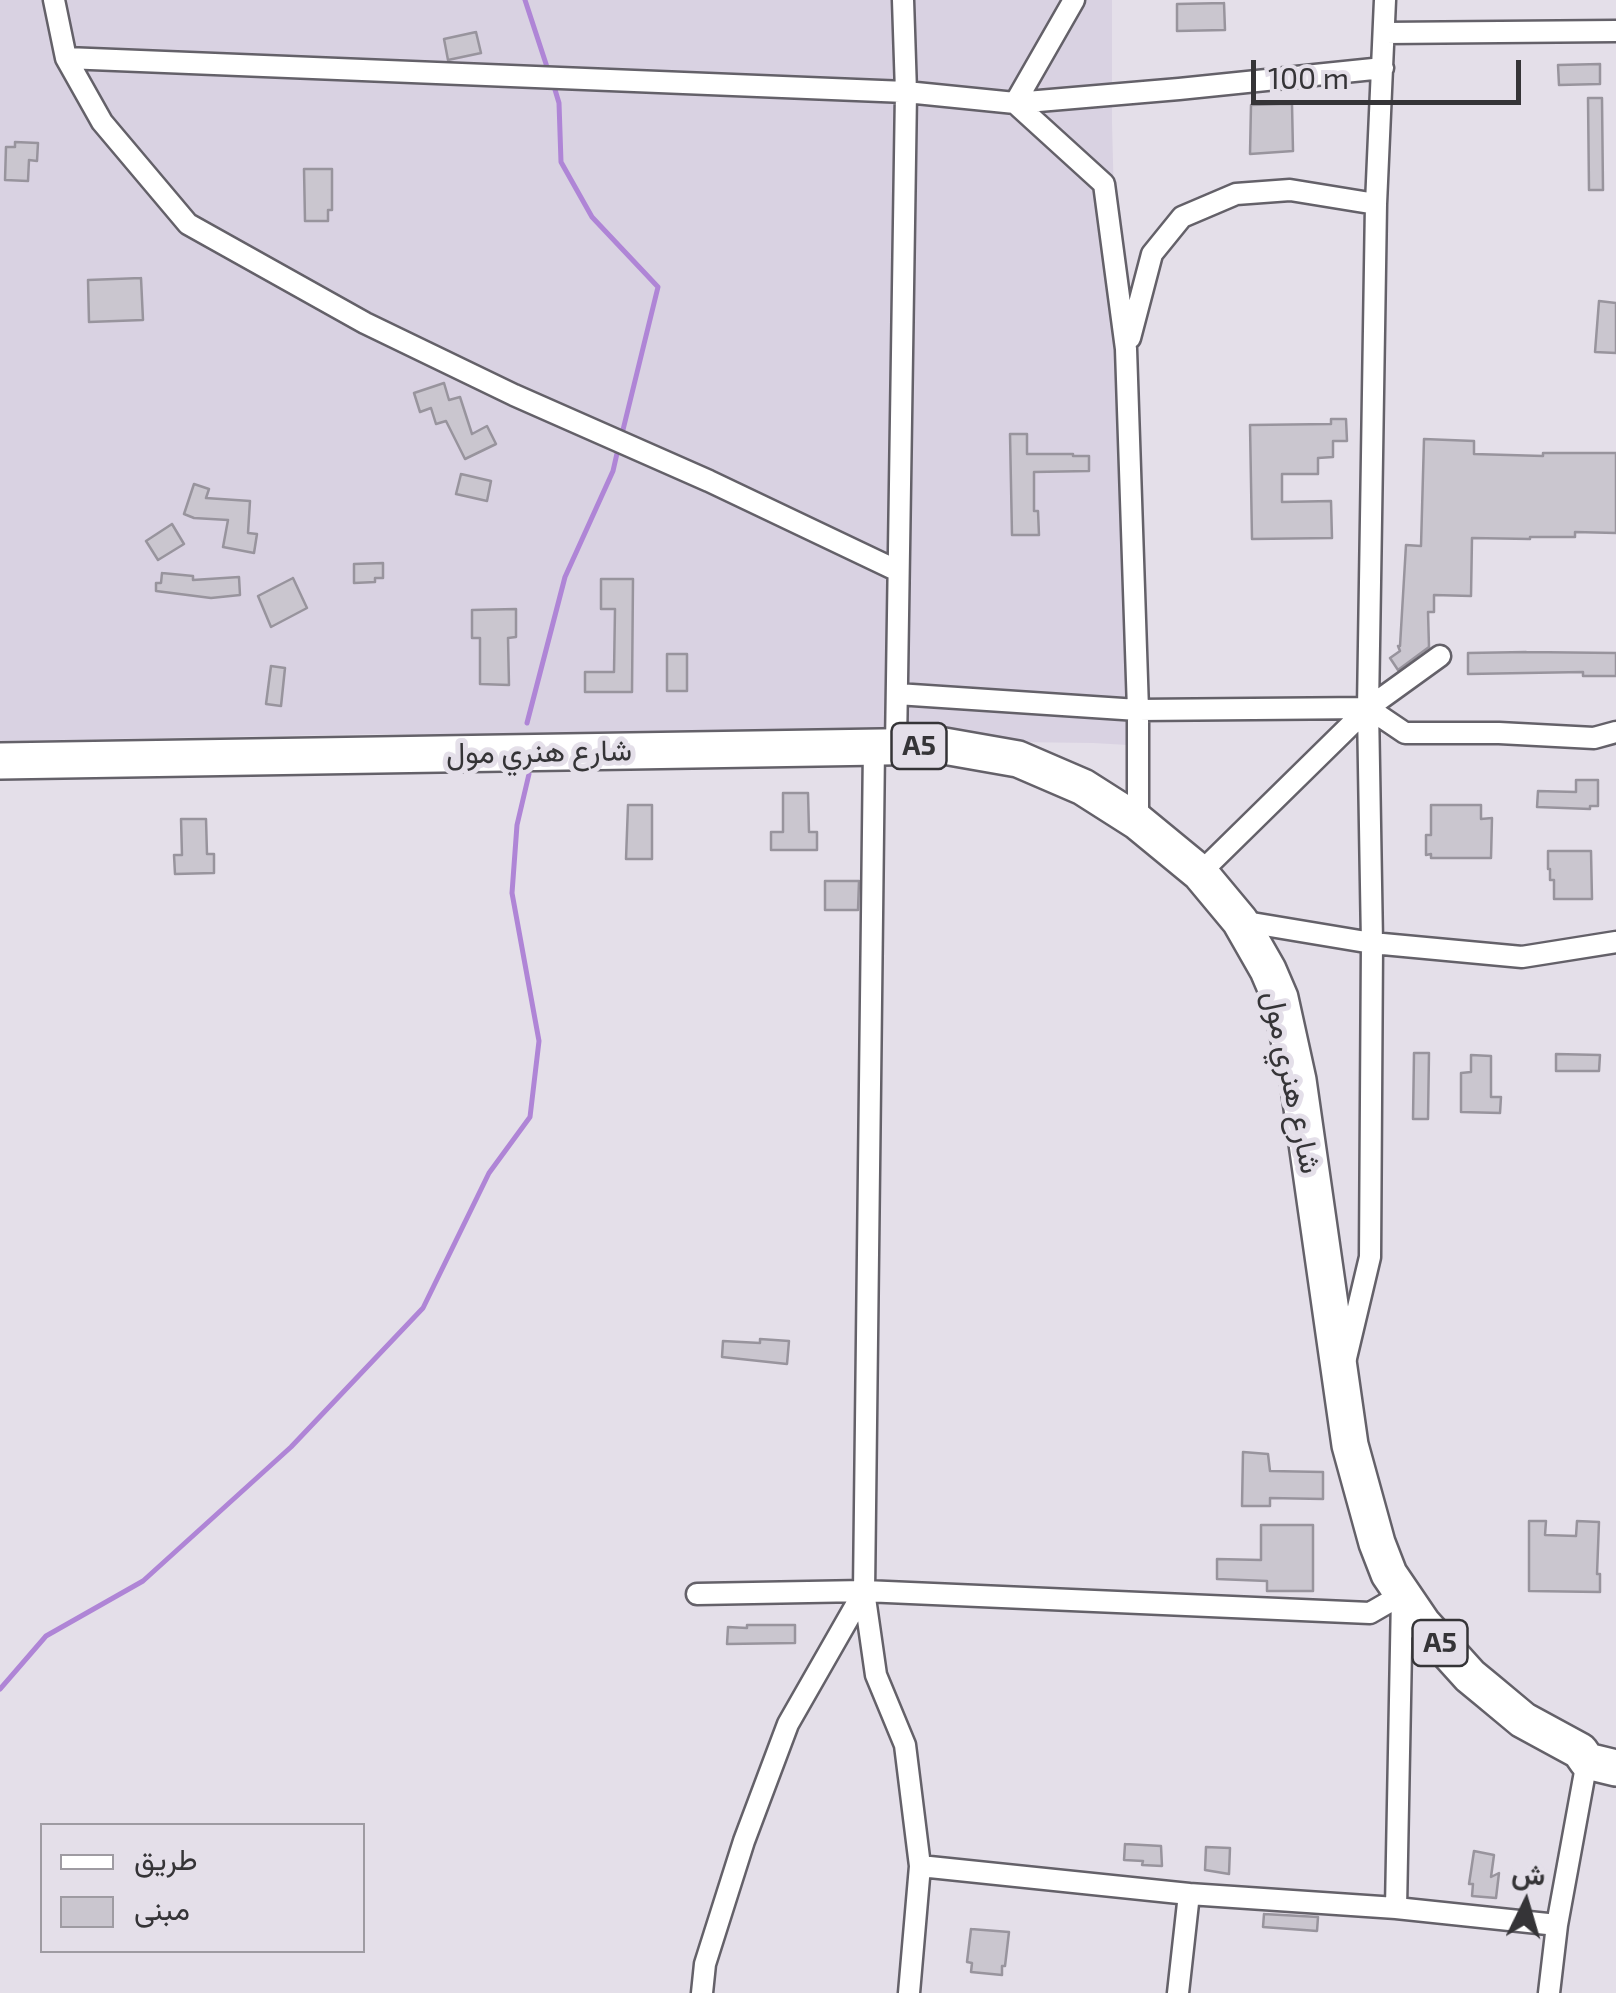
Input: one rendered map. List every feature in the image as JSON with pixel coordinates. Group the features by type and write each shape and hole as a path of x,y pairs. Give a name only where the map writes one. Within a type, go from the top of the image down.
{"highway":[{"name":"شارع هنري مول","path":"0,761 944,746 1018,758 1083,787 1138,822 1200,873 1240,922 1280,998 1290,1036 1322,1236 1350,1446 1389,1574 1422,1624 1470,1676 1523,1720 1602,1764"}],"street":[{"path":"54,0 66,58 102,122 188,224 398,339 898,571"},
{"path":"903,0 906,92 896,694 885,746 864,1590 876,1675 905,1745 920,1866 909,1993"},
{"path":"1015,102 1074,0"},
{"path":"1341,1379 1370,1257 1372,943 1368,708 1376,204 1385,0"},
{"path":"1385,33 1616,32"},
{"path":"66,58 906,92 1015,102 1383,68"},
{"path":"1015,102 1104,184 1126,349 1138,822"},
{"path":"1126,349 1152,254 1182,218 1236,194 1290,190 1376,204"},
{"path":"1200,873 1368,708 1440,656"},
{"path":"896,694 1138,710 1368,708 1405,733 1594,738 1616,732"},
{"path":"1240,922 1372,943 1522,956 1616,942"},
{"path":"702,1993 704,1964 744,1840 788,1724 864,1590"},
{"path":"697,1594 864,1590 1370,1613 1402,1594"},
{"path":"1396,1908 1402,1594"},
{"path":"1549,1993 1557,1925 1602,1764"},
{"path":"920,1866 1189,1894 1396,1908 1557,1925"},
{"path":"1178,1993 1189,1894"}],"shaded area":[{"path":"0,0 1112,0 1128,745 381,734 0,741"}],"building":[{"path":"1224,3 1225,30 1177,31 1177,4"},
{"path":"476,32 481,53 448,60 444,39"},
{"path":"1600,64 1600,84 1559,85 1558,65"},
{"path":"1588,98 1602,98 1603,190 1589,190"},
{"path":"1292,104 1293,151 1250,154 1251,105"},
{"path":"15,142 38,143 37,161 29,160 28,181 5,180 6,147 15,147"},
{"path":"304,169 332,169 332,210 328,210 328,221 305,221"},
{"path":"141,278 143,320 89,322 88,280"},
{"path":"1599,301 1616,303 1616,353 1595,352"},
{"path":"444,383 449,400 460,397 472,434 487,426 496,444 465,459 446,421 436,424 431,408 420,412 414,393"},
{"path":"1331,419 1346,419 1347,441 1333,441 1333,457 1318,458 1318,474 1282,474 1282,502 1331,501 1332,538 1252,539 1250,425 1331,424"},
{"path":"1010,434 1027,434 1027,454 1089,456 1089,471 1034,472 1034,511 1038,511 1039,535 1012,535"},
{"path":"1424,439 1474,441 1474,454 1616,453 1616,533 1575,532 1575,537 1530,539 1472,538 1471,596 1434,595 1434,612 1428,612 1429,647 1398,670 1390,658 1400,651 1406,545 1421,546"},
{"path":"461,474 491,481 487,501 456,494"},
{"path":"194,484 209,489 206,498 250,501 248,533 257,534 254,553 223,547 228,520 184,514"},
{"path":"172,524 184,544 158,560 146,541"},
{"path":"383,563 383,578 354,583 354,564"},
{"path":"162,573 193,576 193,580 239,577 240,595 211,598 156,591"},
{"path":"293,578 307,608 271,627 258,596"},
{"path":"601,579 633,579 632,692 585,692 585,672 614,672 615,609 601,609"},
{"path":"516,609 516,637 508,638 509,685 480,684 480,638 472,638 472,610"},
{"path":"1468,653 1616,653 1616,676 1583,676 1583,672 1468,674"},
{"path":"667,654 687,654 687,691 667,691"},
{"path":"271,666 285,668 281,706 266,704"},
{"path":"1576,780 1598,780 1598,806 1537,807 1538,791 1576,792"},
{"path":"783,793 808,793 809,832 817,832 817,850 771,850 771,832 783,832"},
{"path":"628,805 652,805 652,859 626,859"},
{"path":"1431,805 1481,805 1481,819 1492,818 1491,858 1426,855"},
{"path":"181,819 206,819 207,854 214,854 214,873 175,874 174,855 182,855"},
{"path":"1548,851 1591,851 1592,899 1554,899"},
{"path":"825,881 859,881 858,910 825,910"},
{"path":"1414,1053 1429,1053 1428,1119 1413,1119"},
{"path":"1556,1054 1600,1055 1599,1071 1556,1071"},
{"path":"1471,1055 1491,1056 1491,1097 1501,1097 1500,1113 1461,1112 1461,1073 1471,1072"},
{"path":"760,1339 789,1341 787,1364 722,1357 723,1341 760,1343"},
{"path":"1243,1452 1268,1454 1270,1471 1323,1472 1323,1499 1270,1498 1270,1506 1242,1506"},
{"path":"1529,1521 1546,1521 1545,1535 1576,1536 1577,1521 1599,1522 1600,1592 1529,1591"},
{"path":"1261,1525 1313,1525 1313,1591 1267,1591 1267,1581 1217,1579 1217,1559 1261,1560"},
{"path":"795,1625 795,1643 727,1644 728,1627"},
{"path":"1125,1844 1161,1846 1162,1866 1124,1860"},
{"path":"1206,1847 1230,1848 1229,1874 1205,1870"},
{"path":"1474,1851 1494,1855 1491,1877 1499,1873 1496,1898 1472,1896 1473,1884 1469,1884"},
{"path":"1264,1914 1318,1917 1317,1931 1263,1927"},
{"path":"971,1929 1009,1932 1002,1975 971,1972 972,1963 967,1962"}],"waterway":[{"path":"525,0 549,73"},
{"path":"553,83 559,103 561,162 592,217 658,287 621,438"},
{"path":"527,723 565,577 613,471 618,449"},
{"path":"0,1689 46,1636 143,1581 291,1447 423,1308 489,1173 530,1117 539,1041 512,893 517,825 529,774"}]}
